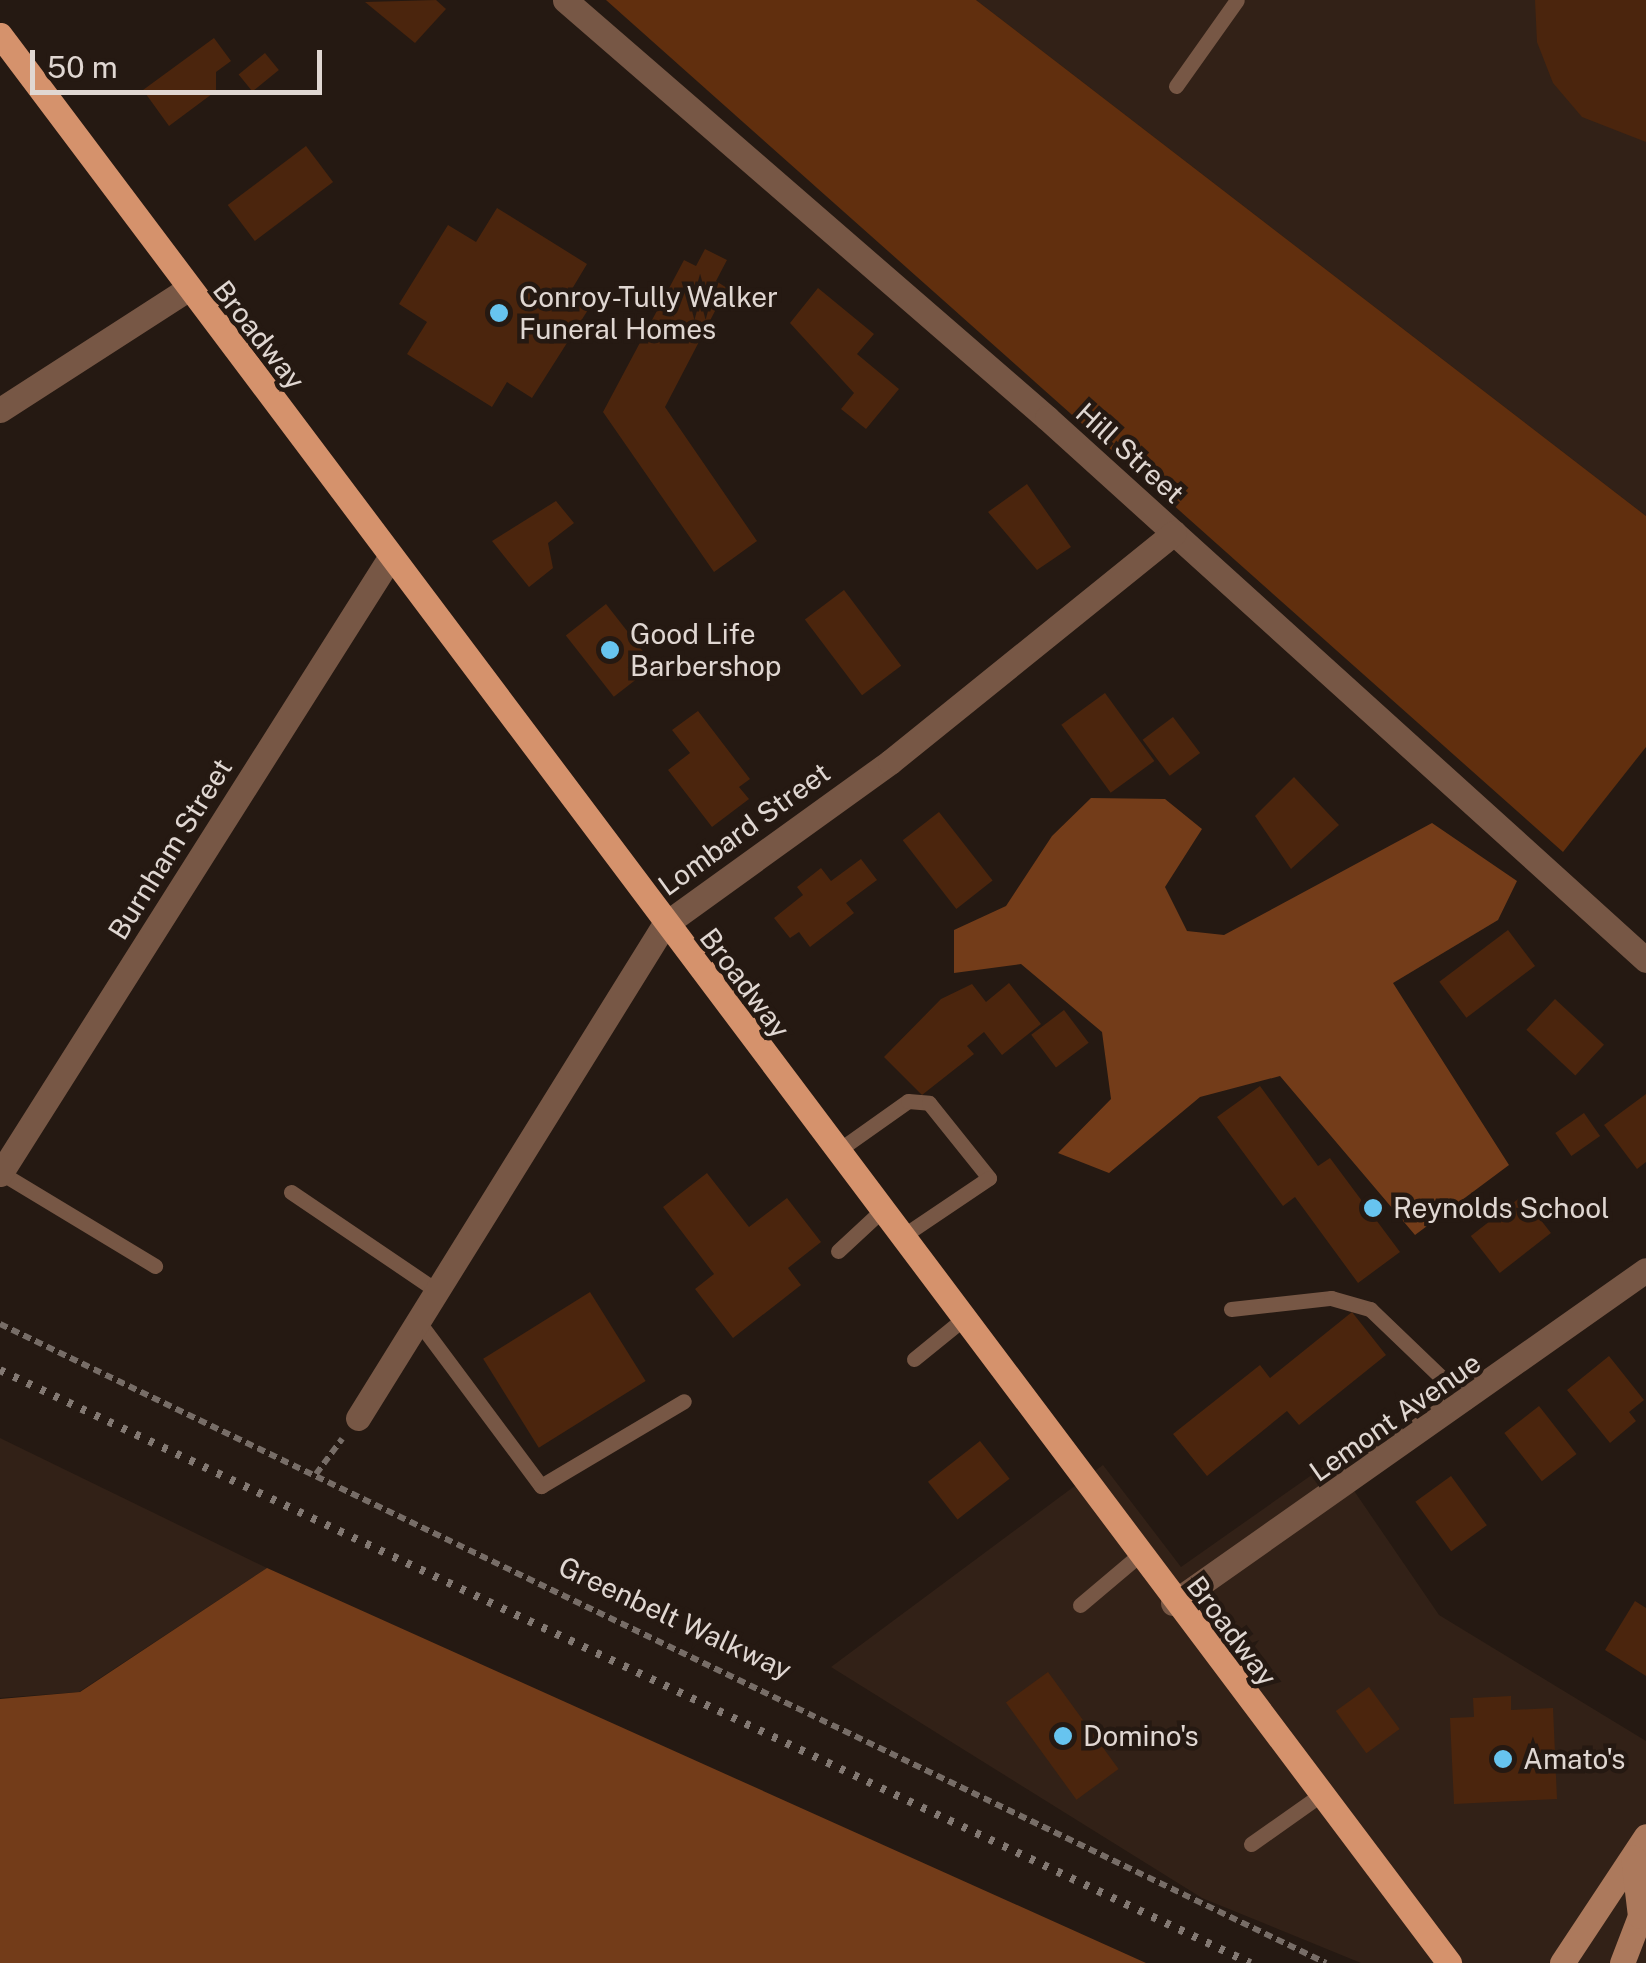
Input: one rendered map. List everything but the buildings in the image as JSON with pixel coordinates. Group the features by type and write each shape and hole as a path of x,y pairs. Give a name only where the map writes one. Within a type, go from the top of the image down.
{"main road":[{"name":"Broadway","path":"0,35 186,290 390,556 1173,1603 1449,1963"}],"street":[{"name":"Hill Street","path":"565,0 1174,532 1646,960"},
{"path":"0,410 186,290"},
{"name":"Lombard Street","path":"358,1418 664,925 890,762 1174,532"},
{"name":"Burnham Street","path":"0,1174 390,556"},
{"name":"Lemont Avenue","path":"1173,1603 1467,1402 1646,1270"},
{"path":"1622,1963 1640,1937 1640,1847"},
{"path":"1562,1963 1640,1847"}],"lane":[{"path":"1176,86 1237,0"},
{"path":"836,1152 908,1101 929,1104 989,1178 900,1238"},
{"path":"0,1174 155,1266"},
{"path":"291,1192 437,1291"},
{"path":"838,1251 880,1212"},
{"path":"1231,1309 1316,1298 1370,1308 1467,1402"},
{"path":"914,1359 962,1320"},
{"path":"418,1321 541,1486 684,1401"},
{"path":"1080,1605 1138,1556"},
{"path":"1251,1844 1319,1796"}],"path":[{"name":"Greenbelt Walkway","path":"0,1324 1326,1963"},
{"path":"316,1474 358,1418"}],"shaded area":[{"path":"606,0 976,0 1646,516 1646,747 1563,852"},
{"path":"976,0 1646,0 1646,516"},
{"path":"1091,798 1165,799 1202,829 1165,887 1187,931 1224,935 1432,823 1517,881 1498,920 1393,983 1509,1165 1415,1235 1280,1076 1200,1097 1109,1173 1058,1153 1111,1099 1102,1032 1021,964 954,973 954,930 1006,906 1052,836"},
{"path":"0,1438 267,1568 79,1692 0,1698"},
{"path":"1333,1460 1439,1615 1646,1741 1646,1963 1361,1963 1202,1898 831,1667 1103,1465 1181,1567"},
{"path":"267,1568 1146,1963 0,1963 0,1699 80,1692"}],"railway":[{"path":"0,1370 1250,1963"}],"place":[{"name":"Conroy-Tully Walker Funeral Homes","path":"499,313"},
{"name":"Good Life Barbershop","path":"610,650"},
{"name":"Reynolds School","path":"1373,1208"},
{"name":"Domino's","path":"1063,1736"},
{"name":"Amato's","path":"1503,1759"}]}
